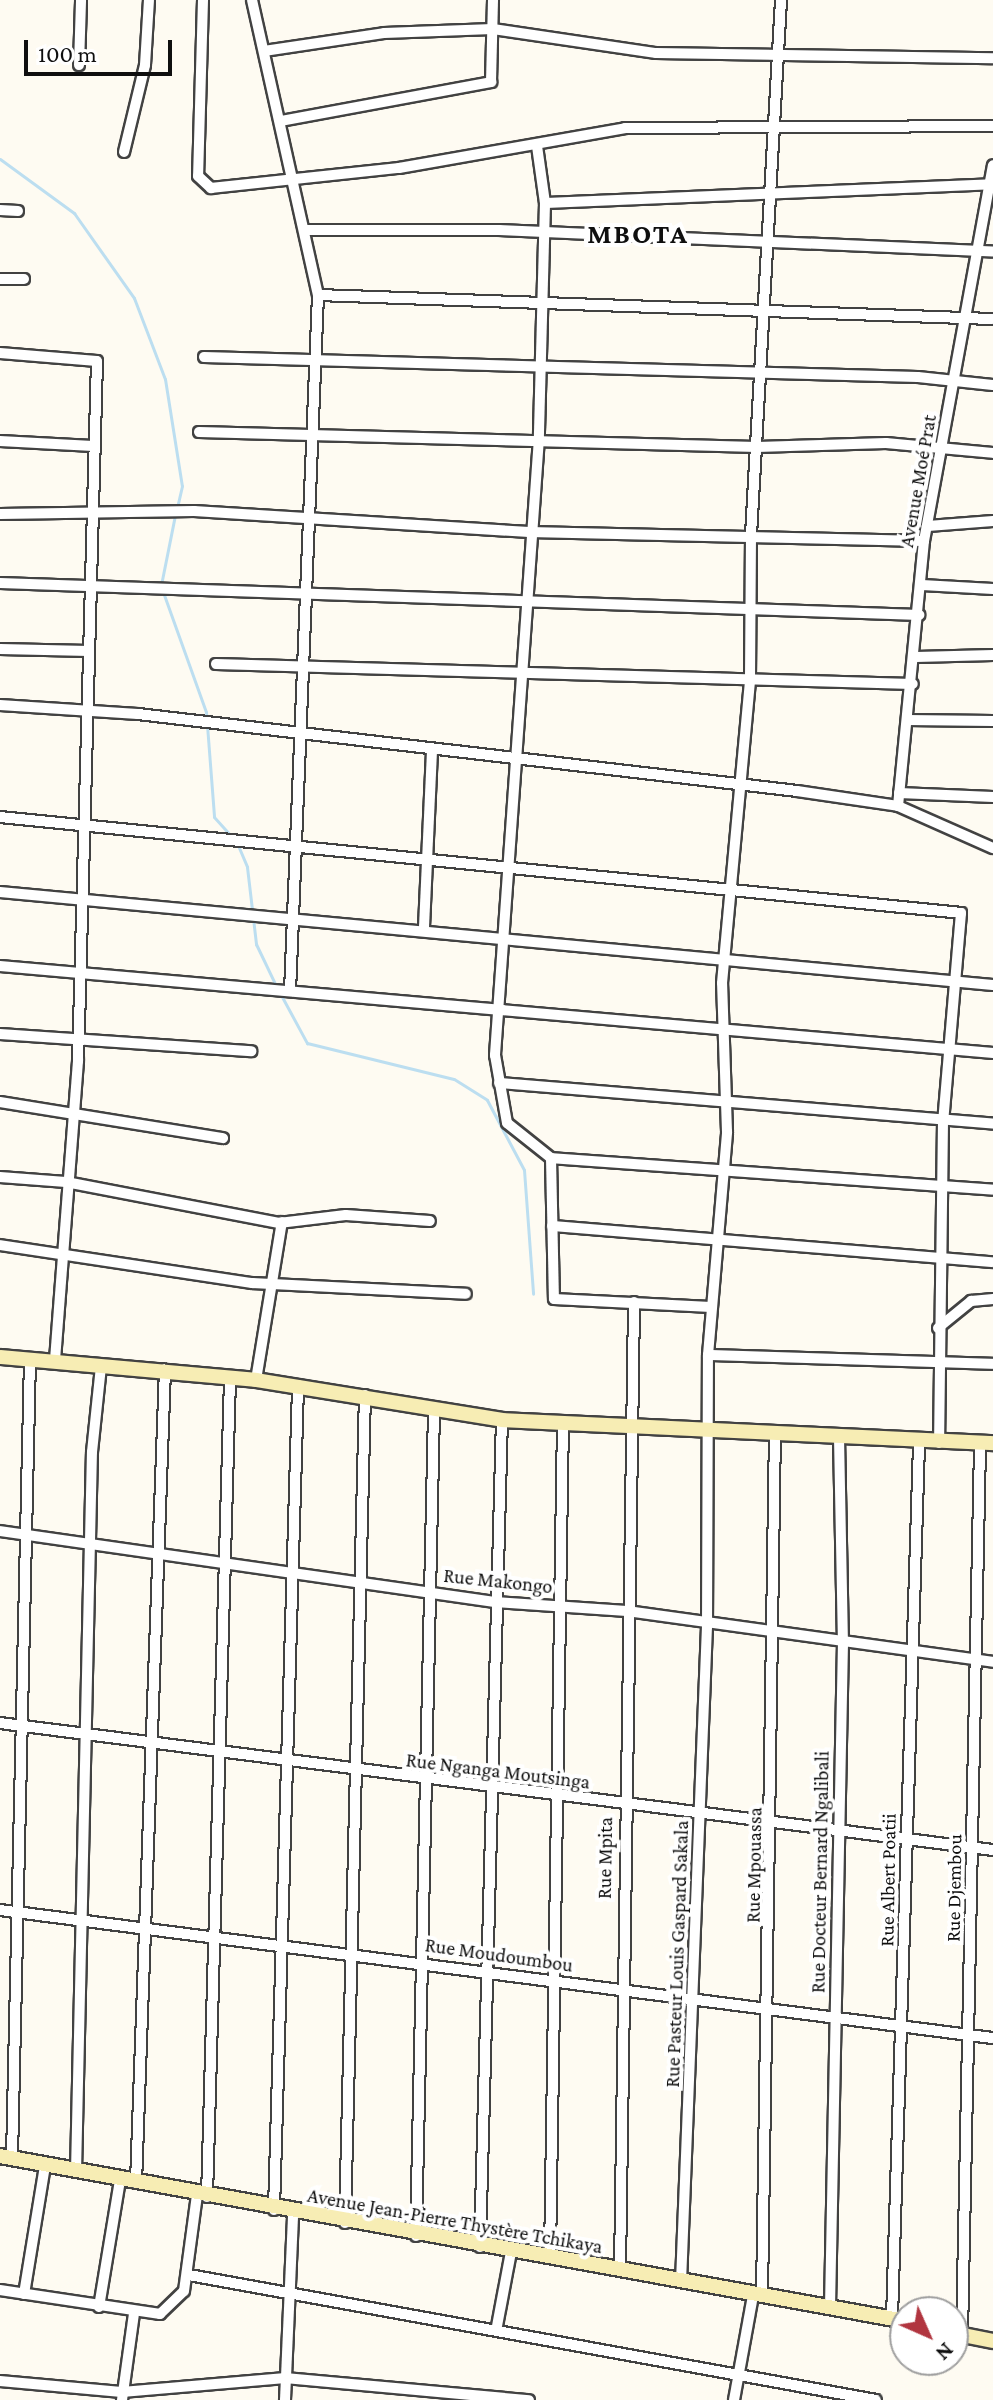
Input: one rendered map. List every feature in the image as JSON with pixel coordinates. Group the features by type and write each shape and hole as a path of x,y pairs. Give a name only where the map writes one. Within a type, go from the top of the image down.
{"street":[{"path":"79,65 81,0"},
{"path":"124,152 145,65 149,0"},
{"path":"203,0 198,176 211,188 295,180 537,146 625,128 993,126"},
{"path":"252,0 295,180 318,295 303,664 303,735 290,991"},
{"path":"281,121 491,82 493,0"},
{"name":"Rue Pasteur Louis Gaspard Sakala","path":"681,2282 696,2001 699,1812 707,1627 708,1355 725,1169 724,957 728,888 750,679 751,535 774,57 781,0"},
{"path":"264,51 384,33 493,29 656,53 993,58"},
{"path":"537,146 545,203 539,438 529,532 522,756 508,936 499,1007 499,1083 507,1123 551,1158 725,1169 944,1190 993,1190"},
{"name":"Avenue Moé Prat","path":"898,806 916,657 924,541 956,380 993,165"},
{"path":"545,203 669,192 768,194 990,184"},
{"path":"0,210 18,211"},
{"path":"305,230 544,235 993,252"},
{"path":"0,279 24,279"},
{"path":"318,295 993,319"},
{"path":"0,353 97,361 88,517 92,711 82,827 77,1042 55,1362"},
{"path":"204,357 317,363 541,366 956,380 993,385"},
{"path":"199,432 539,438 757,447 943,447 993,453"},
{"path":"0,441 93,446"},
{"path":"0,514 88,517 194,511 529,532 924,541"},
{"path":"928,526 993,521"},
{"path":"0,583 919,615"},
{"path":"922,585 993,589"},
{"path":"0,649 89,651"},
{"path":"916,657 993,655"},
{"path":"216,664 303,664 526,674 913,684"},
{"path":"0,705 92,711 432,749 522,756 898,806 993,848"},
{"path":"907,720 993,721"},
{"path":"424,927 424,855 432,749"},
{"path":"899,793 993,797"},
{"path":"0,817 297,852 424,855 956,909 963,918 952,981 943,1121 944,1190 937,1362 939,1443"},
{"path":"0,892 80,902 424,927 993,985"},
{"path":"0,966 78,975 499,1007 993,1053"},
{"path":"0,1034 77,1042 251,1051"},
{"path":"499,1083 993,1124"},
{"path":"0,1102 72,1110 223,1138"},
{"path":"551,1158 554,1299 711,1307"},
{"path":"0,1177 66,1182 282,1222 346,1215 430,1221"},
{"path":"256,1380 282,1222"},
{"path":"552,1226 718,1237 941,1263 993,1262"},
{"path":"0,1245 271,1281 466,1294"},
{"path":"938,1328 971,1301 993,1299"},
{"name":"Rue Mpita","path":"620,2270 620,1992 634,1302"},
{"path":"708,1355 993,1364"},
{"path":"0,1357 165,1370 298,1385 365,1395 434,1411 502,1420 986,1443"},
{"path":"6,2157 20,1726 30,1538 30,1360"},
{"path":"76,2172 91,1546 101,1366"},
{"path":"136,2183 155,1742 165,1370"},
{"path":"0,2290 134,2313 160,2314 184,2291 189,2275 202,2196 217,1939 230,1378"},
{"path":"274,2210 298,1385"},
{"path":"345,2223 365,1395"},
{"path":"416,2237 425,1591 434,1411"},
{"path":"480,2247 488,2115 483,1968 492,1788 502,1420"},
{"path":"550,2257 563,1421"},
{"name":"Rue Mpouassa","path":"734,2400 757,2296 770,2010 775,1433"},
{"name":"Rue Docteur Bernard Ngalibali","path":"830,2307 843,1645 839,1438"},
{"name":"Rue Albert Poatii","path":"898,2296 908,1653 919,1442"},
{"name":"Rue Djembou","path":"958,2296 986,1443"},
{"name":"Rue Makongo","path":"0,1531 224,1566 293,1570 495,1602 627,1611 707,1627 993,1662"},
{"name":"Rue Nganga Moutsinga","path":"0,1723 220,1749 357,1772 558,1798 625,1803 907,1842 993,1850"},
{"name":"Rue Moudoumbou","path":"0,1910 83,1923 483,1968 620,1992 993,2038"},
{"name":"Avenue Jean-Pierre Thystère Tchikaya","path":"6,2157 416,2237 550,2257 889,2318"},
{"path":"24,2294 45,2166"},
{"path":"99,2307 120,2180"},
{"path":"285,2400 293,2214"},
{"path":"497,2326 511,2252"},
{"path":"189,2275 497,2326 876,2400"},
{"path":"122,2396 134,2313"},
{"path":"969,2336 993,2341"},
{"path":"0,2381 122,2396 285,2378 529,2400"}],"waterway":[{"path":"0,159 74,213 134,298 165,379 182,486 177,507"},
{"path":"161,585 175,515"},
{"path":"163,592 206,712 214,817 232,837"},
{"path":"237,843 247,867 256,944 277,988"},
{"path":"281,995 307,1043 454,1079 487,1100 524,1170 533,1294"}],"district":[{"name":"MBOTA","path":"638,234"}]}
